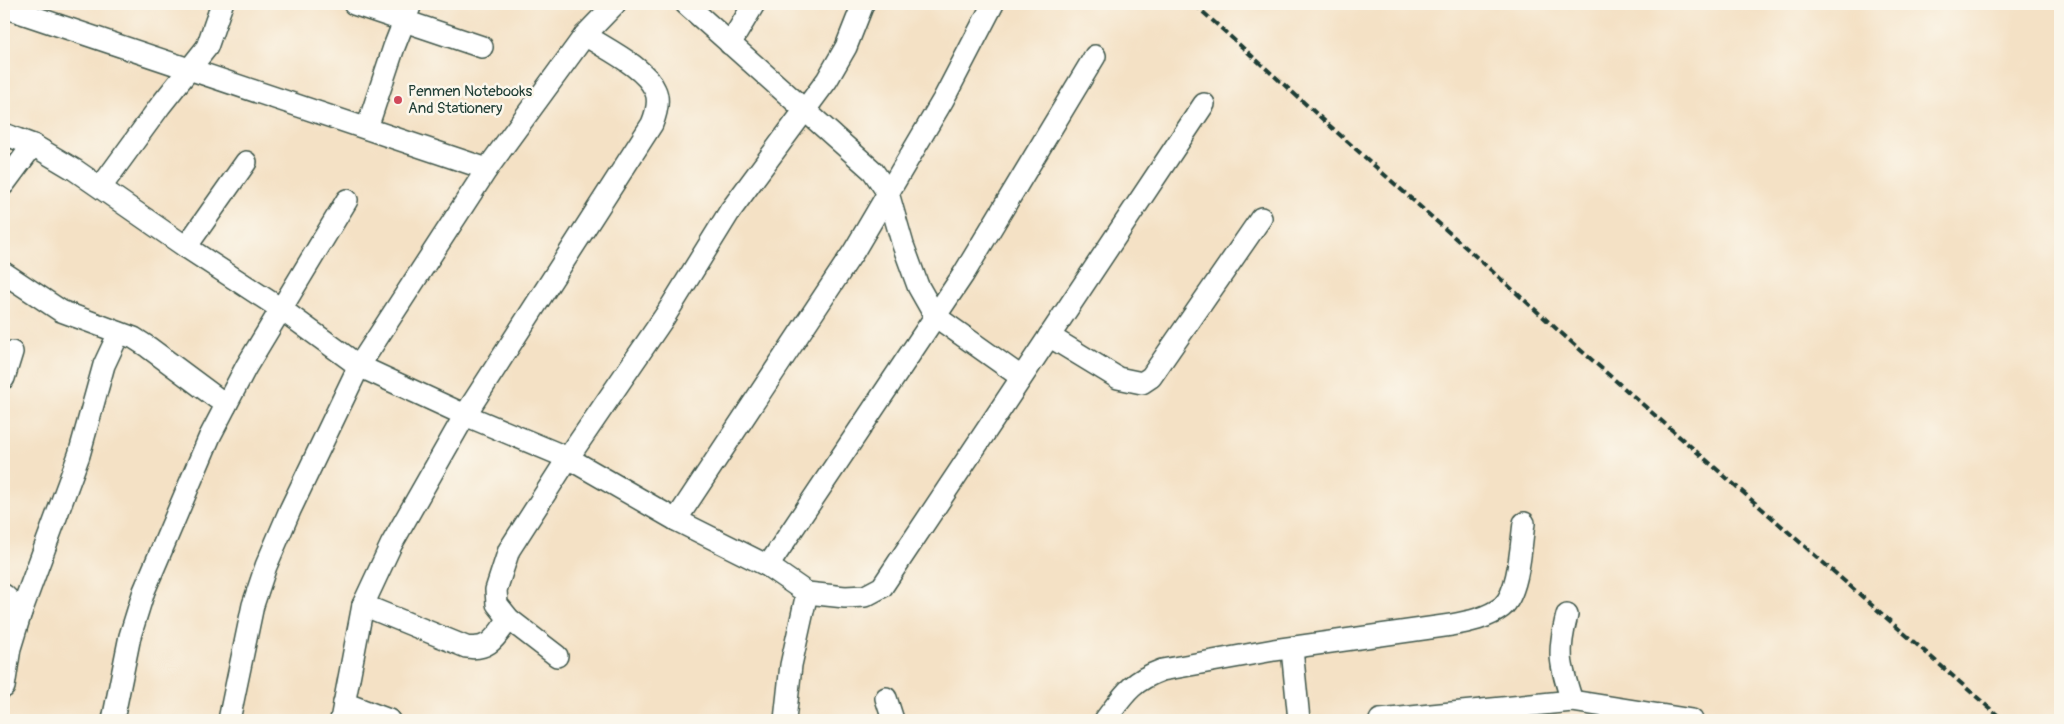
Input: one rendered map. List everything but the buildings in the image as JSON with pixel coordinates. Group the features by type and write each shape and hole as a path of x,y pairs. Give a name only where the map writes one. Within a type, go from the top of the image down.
{"street":[{"path":"101,187 188,69 208,47 222,4"},
{"path":"354,4 408,12 482,47"},
{"path":"686,4 873,171 888,193 903,246 918,286 936,316 1021,377"},
{"path":"730,44 754,4"},
{"path":"557,656 509,619 497,604 496,590 509,550 568,458 664,316 730,211 827,80 841,55 863,4"},
{"path":"676,520 854,251 943,100 993,4"},
{"path":"4,7 486,169"},
{"path":"230,718 253,606 266,566 290,510 359,366 486,169 607,7"},
{"path":"367,128 408,12"},
{"path":"389,720 343,712 363,605 391,545 465,415 652,124 657,110 656,91 644,74 585,35"},
{"path":"768,566 963,276 1095,56"},
{"path":"4,134 33,145 101,187 186,247 281,309 359,366 465,415 568,458 676,520 768,566 807,593 845,597 865,596 882,587 1204,104"},
{"path":"4,184 33,145"},
{"path":"186,247 246,162"},
{"path":"114,713 130,636 144,591 210,436 281,309 347,200"},
{"path":"1049,336 1118,378 1142,383 1151,377 1261,218"},
{"path":"4,273 61,311 134,338 226,405"},
{"path":"4,682 10,648 19,619 79,455 104,365 119,333"},
{"path":"4,378 12,352"},
{"path":"1105,720 1130,687 1144,676 1162,670 1471,621 1502,607 1513,591 1524,523"},
{"path":"785,720 791,665 807,593"},
{"path":"4,595 19,619"},
{"path":"363,605 475,649 489,644 509,619"},
{"path":"1567,615 1560,642 1561,668 1572,701"},
{"path":"1292,649 1299,720"},
{"path":"886,698 893,720"},
{"path":"1380,720 1572,701 1692,720"}],"railway":[{"path":"1194,4 1560,332 2003,720"}],"place":[{"name":"Penmen Notebooks And Stationery","path":"398,100"}]}
